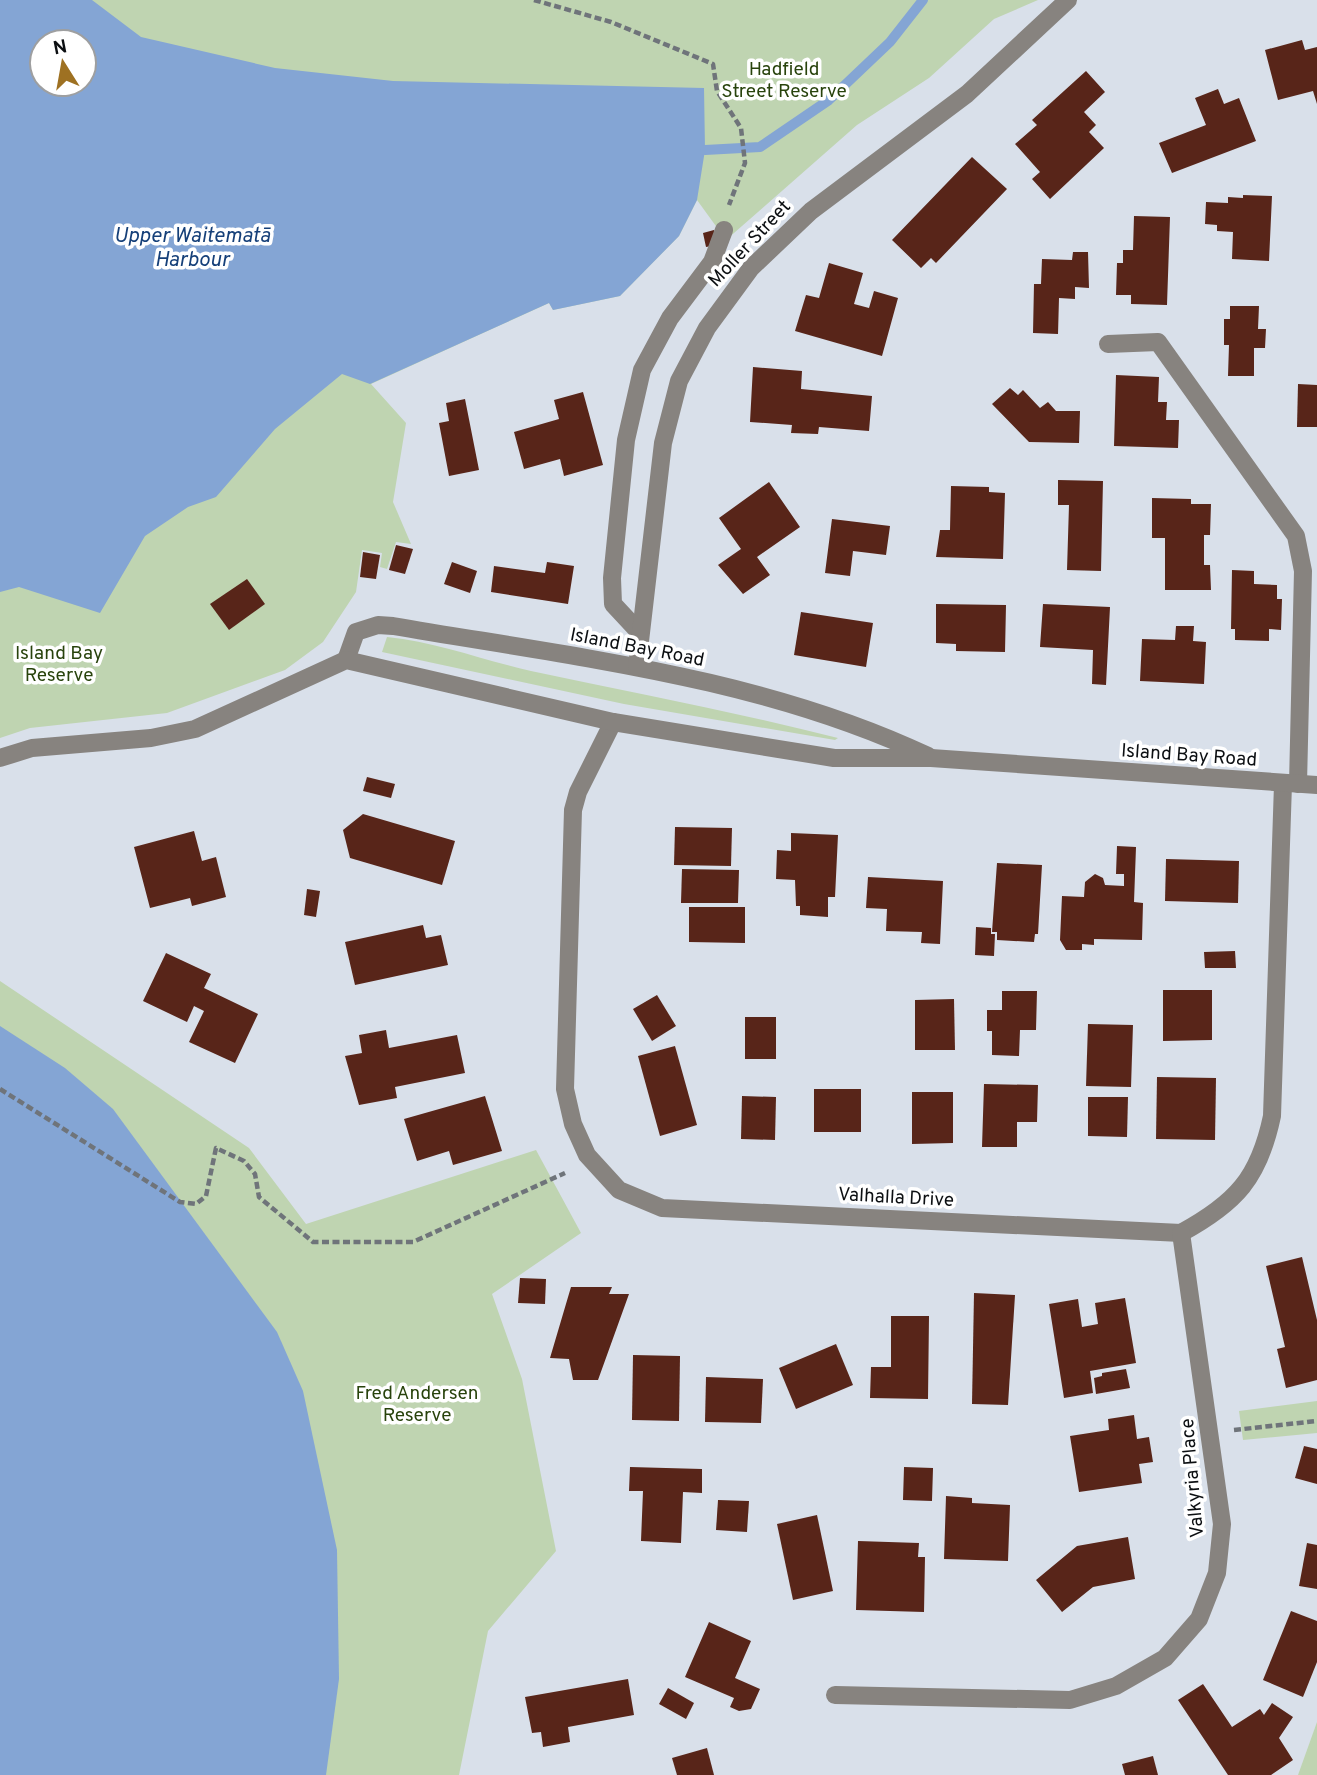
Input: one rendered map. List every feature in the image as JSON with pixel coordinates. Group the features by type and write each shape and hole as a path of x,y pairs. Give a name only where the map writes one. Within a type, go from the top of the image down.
{"street":[{"name":"Moller Street","path":"637,667 666,430 679,381 706,328 751,268 811,211 967,94 1068,0"},
{"path":"640,634 613,604 612,578 626,440 642,370 670,318 712,262 724,230"},
{"path":"1108,344 1158,342 1296,536 1303,571 1272,1116 1265,1146 1248,1182 1218,1213 1181,1233"},
{"name":"Island Bay Road","path":"931,758 848,721 770,698 637,667 377,625 356,632 346,660 613,722 834,758 931,758 1317,785"},
{"path":"0,758 33,748 151,738 195,729 346,660"},
{"name":"Valhalla Drive","path":"613,722 578,792 573,810 565,1089 573,1124 587,1155 619,1190 662,1208 1181,1233"},
{"name":"Valkyria Place","path":"835,1695 1070,1700 1116,1686 1166,1658 1199,1619 1217,1573 1222,1524 1181,1233"}],"path":[{"path":"534,0 611,22 713,64 717,91 741,128 745,163 731,196 724,230"},
{"path":"0,1089 180,1202 196,1204 206,1196 216,1148 244,1161 254,1174 259,1197 313,1242 413,1242 565,1173"},
{"path":"1232,1430 1317,1421"}],"green space":[{"name":"Upper Waitematā Harbour","path":"0,0 1038,0 994,19 929,78 857,125 726,240 697,200 679,236 620,296 553,310 549,303 371,384 406,423 393,502 411,544 396,542 387,569 380,567 382,553 362,550 356,592 323,642 285,670 167,713 30,728 0,738"},
{"path":"387,637 424,643 531,671 838,738 835,740 624,704 382,652"},
{"name":"Fred Andersen Reserve","path":"0,981 249,1148 306,1224 536,1150 581,1233 492,1294 522,1379 556,1551 488,1631 459,1775 93,1775 0,1340"},
{"path":"1317,1401 1317,1433 1243,1440 1239,1411"},
{"path":"1317,1722 1317,1775 1298,1775"}],"water":[{"name":"Upper Waitematā Harbour","path":"0,0 92,0 141,37 275,68 393,81 704,88 705,150 697,200 679,236 620,296 553,310 549,303 370,384 342,374 275,429 216,497 188,507 145,536 100,613 19,587 0,592"},
{"path":"0,1026 65,1068 113,1109 277,1332 303,1391 337,1550 339,1679 326,1775 0,1775"}],"building":[{"path":"1302,40 1305,50 1317,47 1317,104 1313,91 1278,100 1265,50"},
{"path":"1086,71 1105,92 1084,112 1096,125 1089,132 1104,148 1050,199 1032,179 1040,172 1015,144 1037,125 1032,120"},
{"path":"1218,89 1224,104 1239,98 1256,141 1172,173 1159,143 1206,125 1195,98"},
{"path":"972,157 1007,189 936,263 931,258 921,268 892,240"},
{"path":"1243,195 1272,196 1269,261 1232,259 1233,232 1217,231 1217,225 1205,224 1206,202 1228,203 1228,197 1243,198"},
{"path":"1134,216 1170,217 1167,305 1131,304 1131,295 1116,295 1117,263 1123,263 1123,250 1133,250"},
{"path":"714,230 717,245 706,247 703,233"},
{"path":"1073,252 1088,252 1089,288 1075,287 1075,299 1059,298 1058,334 1033,333 1034,284 1041,284 1042,259 1072,260"},
{"path":"829,263 863,273 854,304 869,308 874,291 898,298 882,356 795,331 806,295 819,298"},
{"path":"1230,306 1259,306 1258,329 1266,329 1265,348 1254,348 1254,376 1228,376 1229,345 1224,345 1224,319 1230,319"},
{"path":"753,367 802,371 801,389 872,396 869,431 819,427 818,434 791,433 792,425 750,422"},
{"path":"1116,375 1159,377 1158,402 1167,402 1166,420 1179,420 1178,448 1114,446"},
{"path":"1298,384 1317,385 1317,427 1297,427"},
{"path":"1010,388 1018,395 1023,390 1040,408 1048,402 1056,411 1080,411 1079,443 1029,442 992,404"},
{"path":"583,392 603,465 564,476 560,459 524,469 514,432 559,419 554,400"},
{"path":"465,399 479,470 449,476 439,423 449,421 446,403"},
{"path":"1058,480 1103,481 1101,571 1067,570 1069,505 1058,505"},
{"path":"769,482 800,527 757,557 770,575 743,594 718,565 741,549 719,518"},
{"path":"951,486 989,487 989,492 1005,493 1003,559 936,557 940,530 950,530"},
{"path":"1152,498 1191,499 1191,504 1211,504 1210,535 1204,535 1204,565 1210,565 1211,590 1165,590 1165,538 1152,538"},
{"path":"832,519 890,526 886,555 853,551 850,576 825,573"},
{"path":"396,545 413,549 405,574 389,570"},
{"path":"363,552 380,555 376,579 360,577"},
{"path":"452,562 477,571 470,593 444,584"},
{"path":"547,562 574,566 568,604 491,592 494,566 545,573"},
{"path":"1232,570 1254,571 1254,584 1277,585 1277,599 1282,599 1281,630 1269,629 1269,641 1235,640 1235,629 1231,629"},
{"path":"247,579 265,604 229,630 210,604"},
{"path":"936,604 1006,605 1005,652 956,651 956,644 936,643"},
{"path":"1043,604 1110,607 1106,685 1092,684 1093,650 1040,647"},
{"path":"801,612 873,623 866,667 794,655"},
{"path":"1176,626 1194,626 1193,641 1206,642 1204,684 1140,681 1142,639 1175,640"},
{"path":"367,777 395,784 391,798 363,791"},
{"path":"363,814 455,841 442,885 350,858 343,830"},
{"path":"675,827 732,828 731,866 674,865"},
{"path":"194,831 202,861 216,857 226,897 192,906 190,898 150,908 134,847"},
{"path":"791,833 838,835 835,897 828,897 828,917 800,915 800,906 796,906 795,880 776,879 777,850 791,851"},
{"path":"1117,846 1136,847 1134,902 1143,903 1142,940 1094,939 1094,945 1082,944 1082,950 1066,950 1060,940 1062,896 1084,897 1085,882 1095,874 1103,878 1105,885 1124,886 1124,874 1116,874"},
{"path":"1166,859 1239,861 1238,903 1165,901"},
{"path":"997,863 1042,865 1038,934 1035,934 1034,942 997,940 997,932 992,932"},
{"path":"682,869 739,870 738,903 681,903"},
{"path":"868,877 943,881 940,944 921,943 922,932 886,931 887,909 866,908"},
{"path":"307,889 320,891 316,917 304,915"},
{"path":"689,907 745,907 745,943 689,942"},
{"path":"423,925 426,938 441,935 448,965 355,985 345,942"},
{"path":"976,927 991,928 991,934 995,934 994,956 975,955"},
{"path":"1235,951 1236,968 1205,968 1204,952"},
{"path":"166,953 211,974 204,988 258,1014 235,1063 189,1042 204,1011 194,1006 187,1022 143,1001"},
{"path":"1163,990 1212,990 1212,1040 1163,1041"},
{"path":"1002,991 1037,991 1036,1030 1020,1030 1019,1056 992,1055 992,1031 987,1031 987,1010 1002,1010"},
{"path":"657,995 676,1026 652,1041 633,1009"},
{"path":"954,999 955,1050 915,1050 915,1000"},
{"path":"745,1017 776,1017 776,1059 745,1059"},
{"path":"1088,1024 1133,1025 1131,1087 1086,1086"},
{"path":"386,1030 389,1048 457,1035 465,1073 395,1087 397,1098 359,1105 345,1056 362,1053 359,1035"},
{"path":"675,1046 697,1125 660,1136 638,1056"},
{"path":"1157,1077 1216,1078 1215,1140 1156,1139"},
{"path":"984,1084 1038,1085 1037,1122 1017,1122 1017,1147 982,1147"},
{"path":"814,1089 861,1089 861,1132 814,1132"},
{"path":"912,1092 953,1092 953,1143 912,1144"},
{"path":"485,1096 502,1151 453,1165 449,1151 417,1161 404,1119"},
{"path":"742,1096 776,1097 775,1140 741,1139"},
{"path":"1088,1097 1128,1097 1127,1137 1088,1136"},
{"path":"1302,1257 1317,1320 1317,1380 1286,1388 1277,1349 1285,1347 1266,1266"},
{"path":"520,1278 546,1279 545,1304 518,1303"},
{"path":"571,1287 612,1287 609,1294 629,1294 598,1380 573,1380 569,1359 550,1358"},
{"path":"974,1293 1015,1295 1008,1405 972,1404"},
{"path":"1125,1298 1136,1363 1090,1371 1093,1393 1064,1398 1049,1304 1078,1299 1082,1327 1098,1324 1095,1303"},
{"path":"891,1316 929,1316 928,1399 870,1398 871,1367 891,1367"},
{"path":"836,1344 853,1385 796,1409 779,1368"},
{"path":"633,1355 680,1356 679,1421 632,1420"},
{"path":"1126,1369 1130,1388 1096,1394 1094,1378 1102,1376 1102,1373"},
{"path":"706,1377 763,1379 761,1423 705,1422"},
{"path":"1134,1415 1137,1439 1149,1437 1153,1462 1139,1464 1142,1483 1079,1492 1070,1436 1109,1430 1108,1419"},
{"path":"1304,1446 1317,1449 1317,1484 1295,1478"},
{"path":"630,1467 702,1469 702,1493 683,1492 681,1543 641,1541 643,1491 629,1491"},
{"path":"904,1467 933,1468 932,1501 903,1500"},
{"path":"946,1496 972,1498 972,1503 1010,1505 1008,1561 944,1559"},
{"path":"718,1500 749,1501 747,1532 716,1530"},
{"path":"817,1515 833,1591 793,1600 777,1524"},
{"path":"1128,1537 1135,1579 1093,1587 1062,1612 1036,1580 1077,1546"},
{"path":"858,1541 919,1543 918,1557 925,1557 924,1612 856,1610"},
{"path":"1307,1543 1317,1545 1317,1589 1299,1586"},
{"path":"1291,1611 1317,1621 1317,1662 1303,1697 1263,1680"},
{"path":"709,1622 751,1641 735,1678 760,1689 751,1709 739,1711 730,1707 734,1698 685,1677"},
{"path":"628,1679 634,1715 568,1727 570,1742 543,1747 541,1732 532,1733 525,1697"},
{"path":"1203,1684 1232,1727 1260,1709 1264,1715 1272,1703 1293,1717 1279,1738 1293,1760 1271,1775 1228,1775 1178,1700"},
{"path":"668,1688 694,1703 686,1719 659,1704"},
{"path":"707,1748 714,1775 677,1775 672,1758"},
{"path":"1153,1756 1158,1775 1125,1775 1122,1764"}],"waterway":[{"path":"705,150 760,147 829,100 890,42 923,0"}],"park label":[{"name":"Hadfield Street Reserve","path":"784,81"},
{"name":"Island Bay Reserve","path":"59,665"}]}
